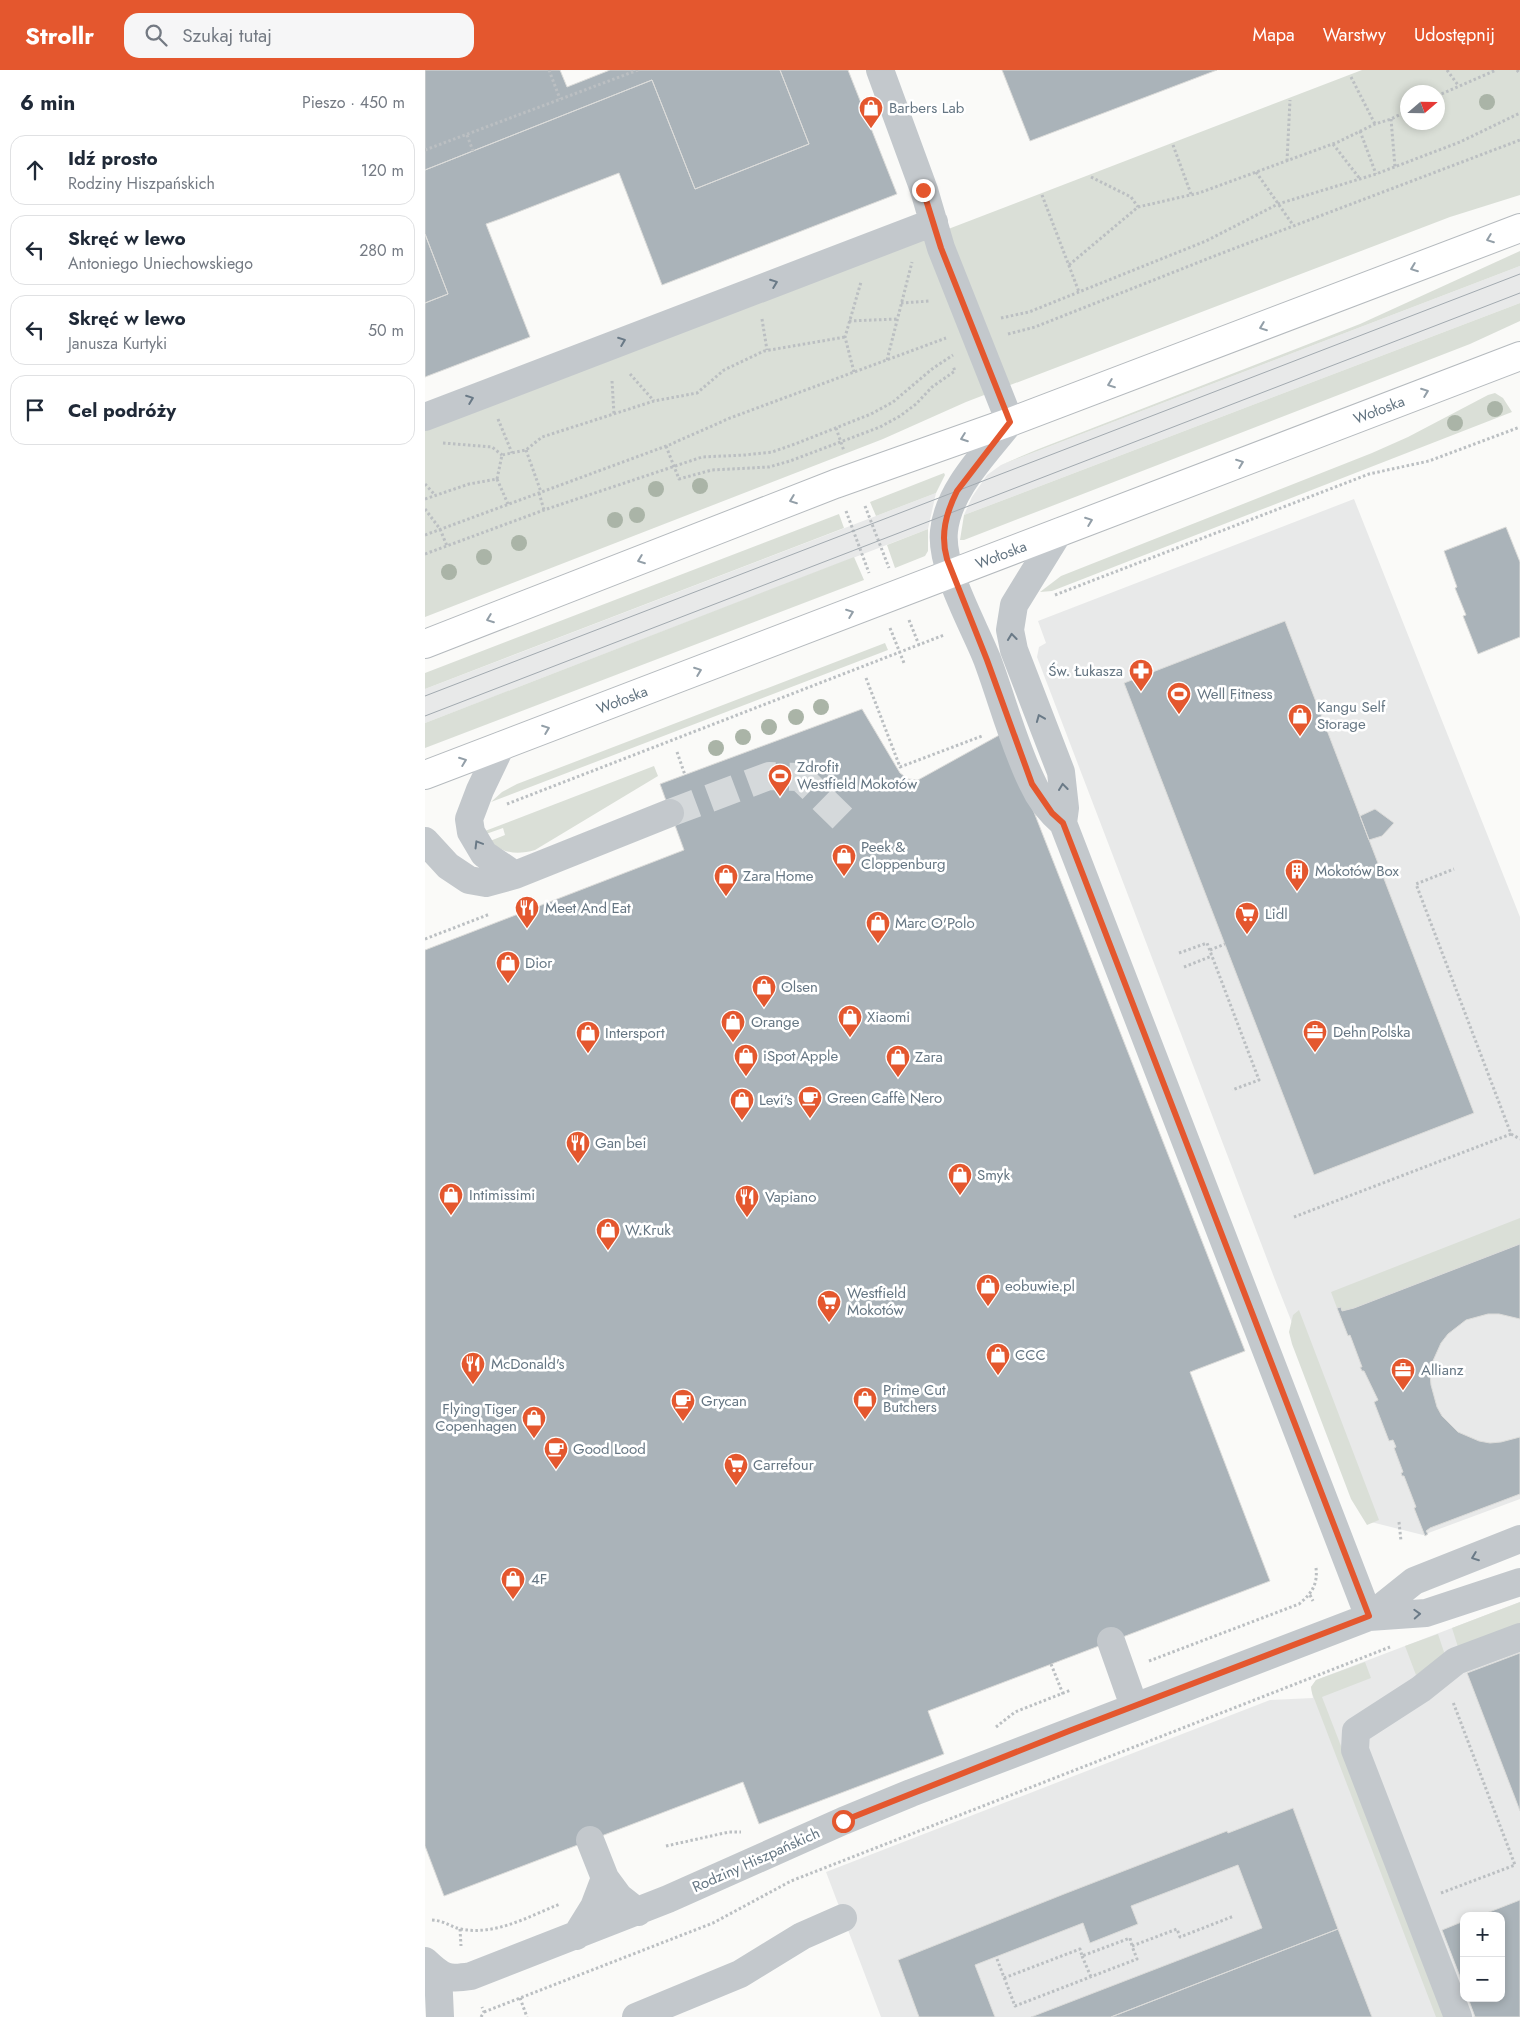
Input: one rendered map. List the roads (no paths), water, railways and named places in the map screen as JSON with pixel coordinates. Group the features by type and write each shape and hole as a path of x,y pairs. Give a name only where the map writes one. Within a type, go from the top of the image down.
{"main road":[{"path":"425,644 845,481 1010,422 1520,228"},
{"name":"Wołoska","path":"425,775 1520,356"}],"street":[{"path":"879,70 934,222 941,248 1010,422 957,491 947,514 943,545 951,574 987,660 1032,784 1052,813 1063,823"},
{"path":"425,417 934,222"},
{"path":"1059,532 1014,605 1010,630 1014,650 1057,751 1064,790 1063,823 1369,1616"},
{"path":"501,746 480,790 469,819 471,832 484,854 515,875"},
{"path":"425,841 448,866 469,880 486,883 515,875 670,813"},
{"name":"Rodziny Hiszpańskich","path":"431,1967 453,1979 471,1976 576,1936 735,1871 843,1821 1369,1616 1413,1581 1520,1539"},
{"name":"Rodziny Hiszpańskich","path":"1369,1616 1426,1613 1520,1582"},
{"path":"1458,2017 1355,1750 1356,1731 1421,1689 1456,1661 1520,1637"},
{"path":"1111,1641 1133,1668 1139,1685 1156,1690 1175,1691"},
{"path":"1133,1668 1134,1706"},
{"path":"591,1840 605,1878 619,1897 637,1912"},
{"path":"576,1936 594,1907 605,1878"},
{"path":"636,2017 740,1974 802,1936 843,1918"},
{"path":"431,1967 440,2017"}],"tunnel":[{"path":"670,813 769,776 800,777 852,828"}],"tram line":[{"path":"425,696 1520,274"},
{"path":"425,716 1520,293"}],"place":[{"name":"Barbers Lab","path":"871,129"},
{"name":"Św. Łukasza","path":"1141,692"},
{"name":"Well Fitness","path":"1179,715"},
{"name":"Kangu Self Storage","path":"1300,737"},
{"name":"Zdrofit Westfield Mokotów","path":"780,797"},
{"name":"Peek & Cloppenburg","path":"844,877"},
{"name":"Mokotów Box","path":"1297,892"},
{"name":"Zara Home","path":"726,897"},
{"name":"Meet And Eat","path":"527,929"},
{"name":"Lidl","path":"1247,935"},
{"name":"Marc O'Polo","path":"878,944"},
{"name":"Dior","path":"508,984"},
{"name":"Olsen","path":"764,1008"},
{"name":"Xiaomi","path":"850,1038"},
{"name":"Orange","path":"733,1043"},
{"name":"Dehn Polska","path":"1315,1053"},
{"name":"Intersport","path":"588,1054"},
{"name":"iSpot Apple","path":"746,1077"},
{"name":"Zara","path":"898,1078"},
{"name":"Green Caffè Nero","path":"810,1119"},
{"name":"Levi's","path":"742,1121"},
{"name":"Gan bei","path":"578,1164"},
{"name":"Smyk","path":"960,1196"},
{"name":"Intimissimi","path":"451,1216"},
{"name":"Vapiano","path":"747,1218"},
{"name":"W.Kruk","path":"608,1251"},
{"name":"eobuwie.pl","path":"988,1307"},
{"name":"Westfield Mokotów","path":"829,1323"},
{"name":"CCC","path":"998,1376"},
{"name":"McDonald's","path":"473,1385"},
{"name":"Allianz","path":"1403,1391"},
{"name":"Prime Cut Butchers","path":"865,1420"},
{"name":"Grycan","path":"683,1422"},
{"name":"Flying Tiger Copenhagen","path":"534,1439"},
{"name":"Good Lood","path":"556,1470"},
{"name":"Carrefour","path":"736,1486"},
{"name":"4F","path":"513,1600"}]}
